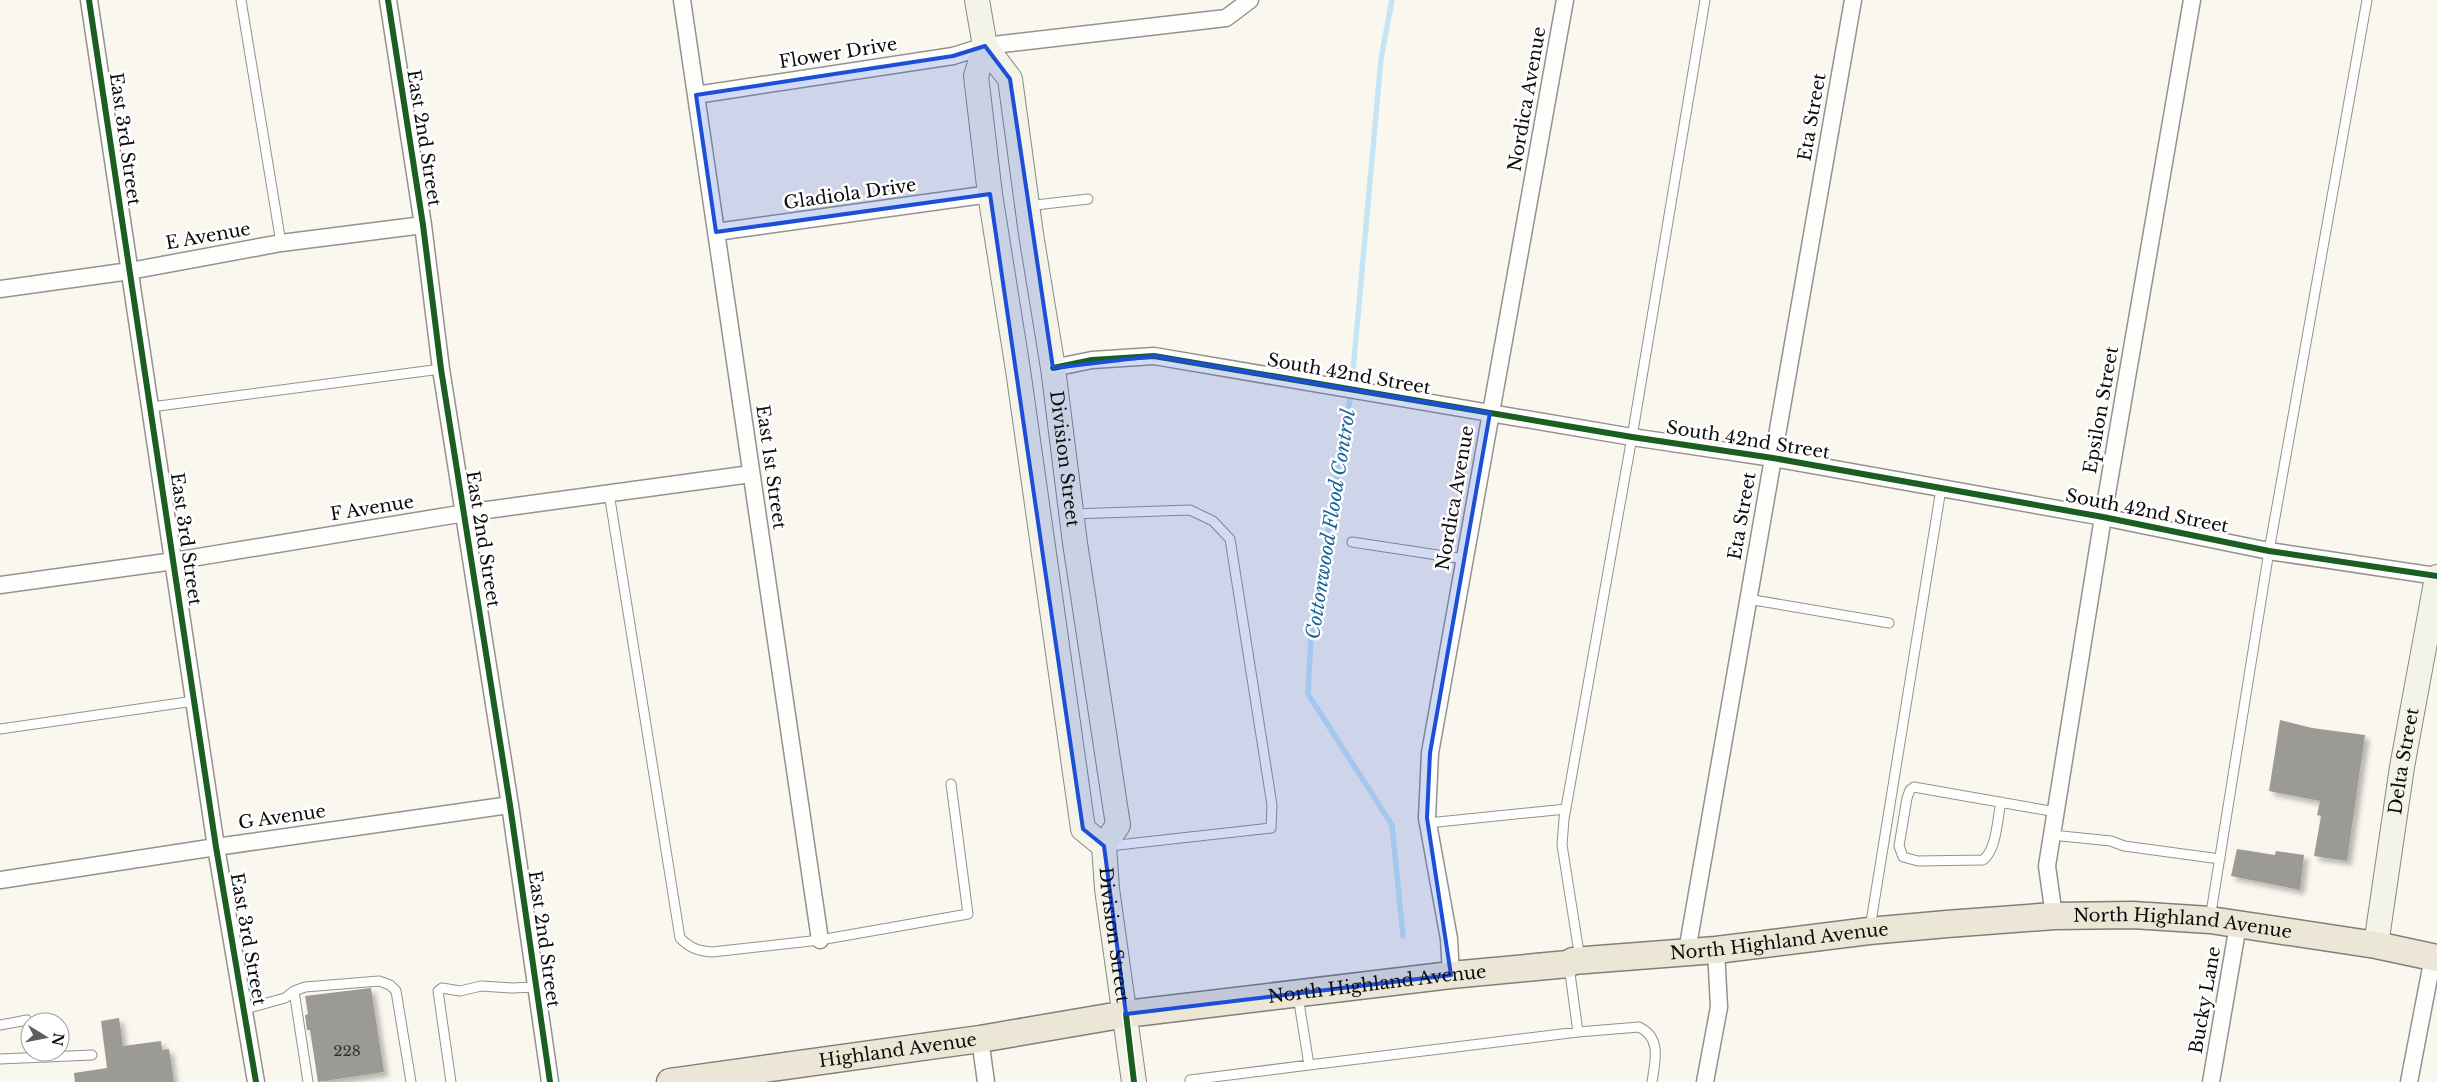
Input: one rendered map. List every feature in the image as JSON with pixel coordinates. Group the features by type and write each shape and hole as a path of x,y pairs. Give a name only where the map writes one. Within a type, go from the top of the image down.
{"main road":[{"name":"Division Street","path":"978,0 985,46 976,76 990,194 1020,388 1083,830 1104,846"},
{"name":"Division Street","path":"985,46 1010,79 1027,206 1053,368 1072,514 1118,825 1104,846 1107,889 1134,1082"},
{"name":"Delta Street","path":"2376,945 2402,767 2437,577"},
{"name":"North Highland Avenue","path":"1126,1014 1574,962 1716,950 1869,931 2054,916 2133,915 2210,920 2376,945 2435,958"},
{"name":"Highland Avenue","path":"670,1082 980,1038 1126,1014"}],"street":[{"name":"East 3rd Street","path":"90,0 216,846 256,1082"},
{"name":"East 2nd Street","path":"388,0 422,225 440,369 465,512 550,1082"},
{"name":"East 1st Street","path":"682,0 820,940"},
{"name":"Flower Drive","path":"696,95 953,56 985,46 1226,18 1250,0"},
{"name":"Nordica Avenue","path":"1451,975 1449,939 1428,823 1430,753 1565,0"},
{"name":"Eta Street","path":"1687,951 1853,0"},
{"name":"Epsilon Street","path":"2054,916 2047,866 2103,517 2192,0"},
{"name":"Gladiola Drive","path":"716,232 990,194"},
{"name":"E Avenue","path":"0,288 130,271 281,243 422,225"},
{"name":"South 42nd Street","path":"1053,368 1092,360 1154,356 1632,438 1773,458 2103,517 2269,551 2437,577"},
{"name":"F Avenue","path":"0,585 174,561 465,512 751,474"},
{"name":"G Avenue","path":"0,880 216,846 510,805"},
{"name":"Bucky Lane","path":"2211,1082 2238,925"},
{"path":"1705,1082 1719,1007 1716,950"},
{"path":"2409,1082 2435,958"},
{"path":"980,1038 986,1082"}],"lane":[{"path":"241,0 281,243"},
{"path":"1578,1032 1574,962 1562,845 1566,809 1632,438 1705,0"},
{"path":"2210,920 2269,551 2367,0"},
{"path":"1027,206 1088,199"},
{"path":"151,408 440,369"},
{"path":"1869,931 1941,489"},
{"path":"609,493 680,938 689,947 698,951 712,952 820,940 968,914 952,784"},
{"path":"1072,514 1190,510 1214,521 1230,538 1272,805 1271,828 1104,846"},
{"path":"1352,542 1464,559"},
{"path":"1748,599 1889,623"},
{"path":"0,730 194,701"},
{"path":"2001,802 1992,848 1989,855 1982,860 1918,861 1903,857 1899,846 1907,798 1910,790 1914,787 2001,802 2056,812"},
{"path":"1428,823 1566,809"},
{"path":"2052,835 2110,841 2124,846 2220,859"},
{"path":"245,1009 285,998 305,987 379,981 390,985 396,991 411,1082"},
{"path":"450,1082 438,991 442,988 460,991 481,986 536,987"},
{"path":"294,992 308,1082"},
{"path":"1298,993 1309,1065"},
{"path":"0,1025 20,1021"},
{"path":"1190,1080 1639,1026 1648,1031 1653,1038 1656,1050 1652,1082"},
{"path":"0,1059 92,1055"}],"highlighted area":[{"path":"985,46 1010,79 1053,368 1154,356 1490,413 1430,753 1427,818 1451,975 1126,1014 1104,846 1083,829 990,194 716,232 696,95 953,56"}],"building":[{"path":"2280,720 2312,728 2365,735 2347,861 2314,856 2321,816 2317,815 2320,801 2269,791"},
{"path":"2237,849 2275,855 2276,851 2304,855 2300,890 2231,876"},
{"path":"371,988 384,1072 318,1082 310,1030 307,1030 305,1015 308,1014 305,996"},
{"path":"119,1018 123,1046 161,1041 162,1050 169,1049 174,1082 75,1082 74,1073 107,1068 101,1021"}],"waterway":[{"name":"Cottonwood Flood Control","path":"1392,0 1381,59 1351,393 1311,635 1308,694 1392,825 1403,936"}],"cycle path":[{"path":"89,0 216,847 256,1082"},
{"path":"388,0 423,225 441,369 510,805 550,1082"},
{"path":"1053,368 1092,360 1154,356 1632,437 1773,458 2103,517 2269,551 2437,576"},
{"path":"1126,1014 1134,1082"}]}
